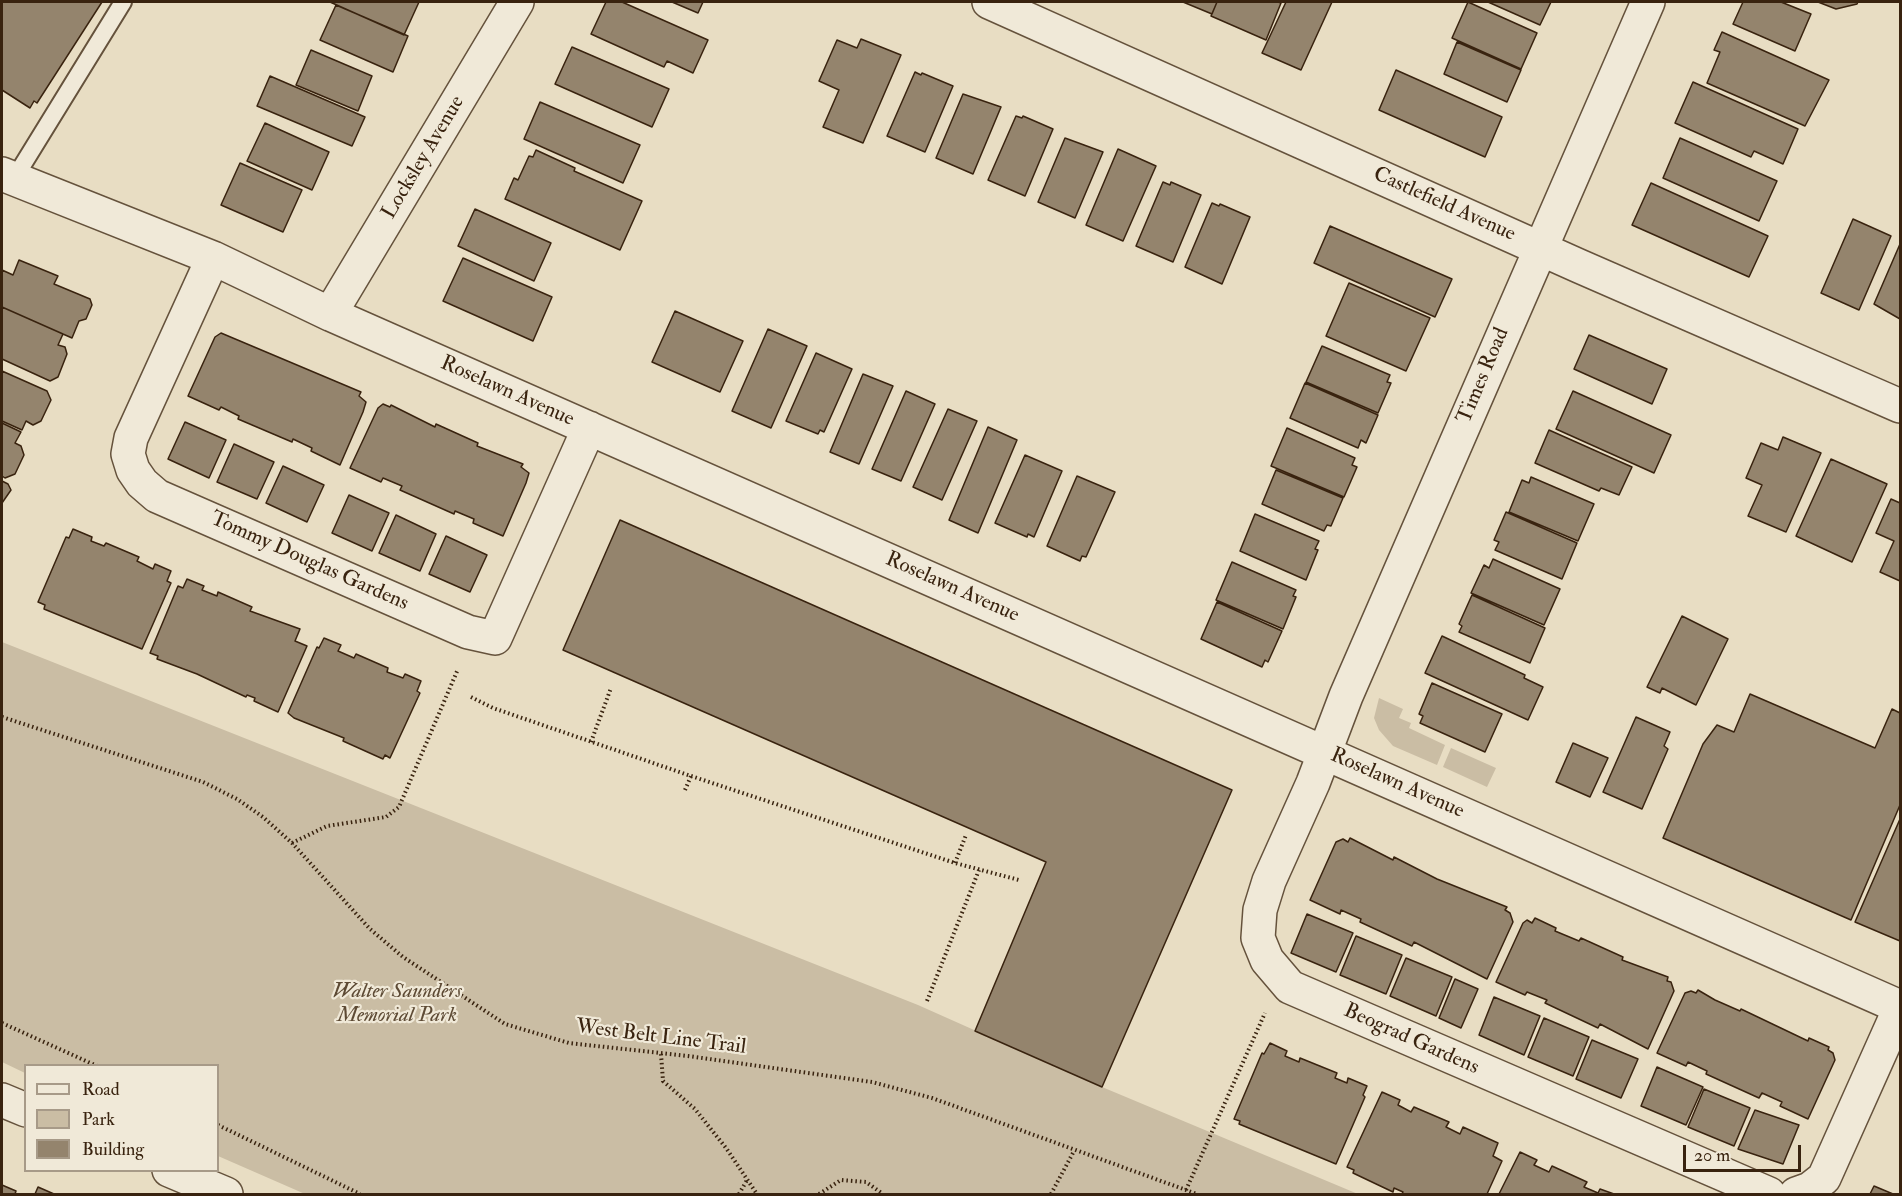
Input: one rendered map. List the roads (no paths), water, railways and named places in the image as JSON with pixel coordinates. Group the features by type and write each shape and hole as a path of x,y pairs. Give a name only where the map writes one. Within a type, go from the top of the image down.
{"street":[{"name":"Locksley Avenue","path":"330,314 517,2"},
{"name":"Castlefield Avenue","path":"988,2 1900,406"},
{"name":"Times Road","path":"1325,753 1346,696 1648,2"},
{"name":"Roselawn Avenue","path":"8,176 213,258 330,314 1900,1008"},
{"name":"Tommy Douglas Gardens","path":"213,258 132,438 128,454 133,470 142,483 157,496 468,632 495,638 590,428"},
{"name":"Beograd Gardens","path":"1325,753 1269,881 1260,910 1258,939 1267,960 1290,987 1769,1194"},
{"path":"1796,1194 1810,1189 1824,1178 1900,1008"},
{"path":"2,1100 24,1109"},
{"path":"174,1172 226,1194"}],"lane":[{"path":"8,176 123,2"}],"park label":[{"name":"Walter Saunders Memorial Park","path":"397,1004"}]}
